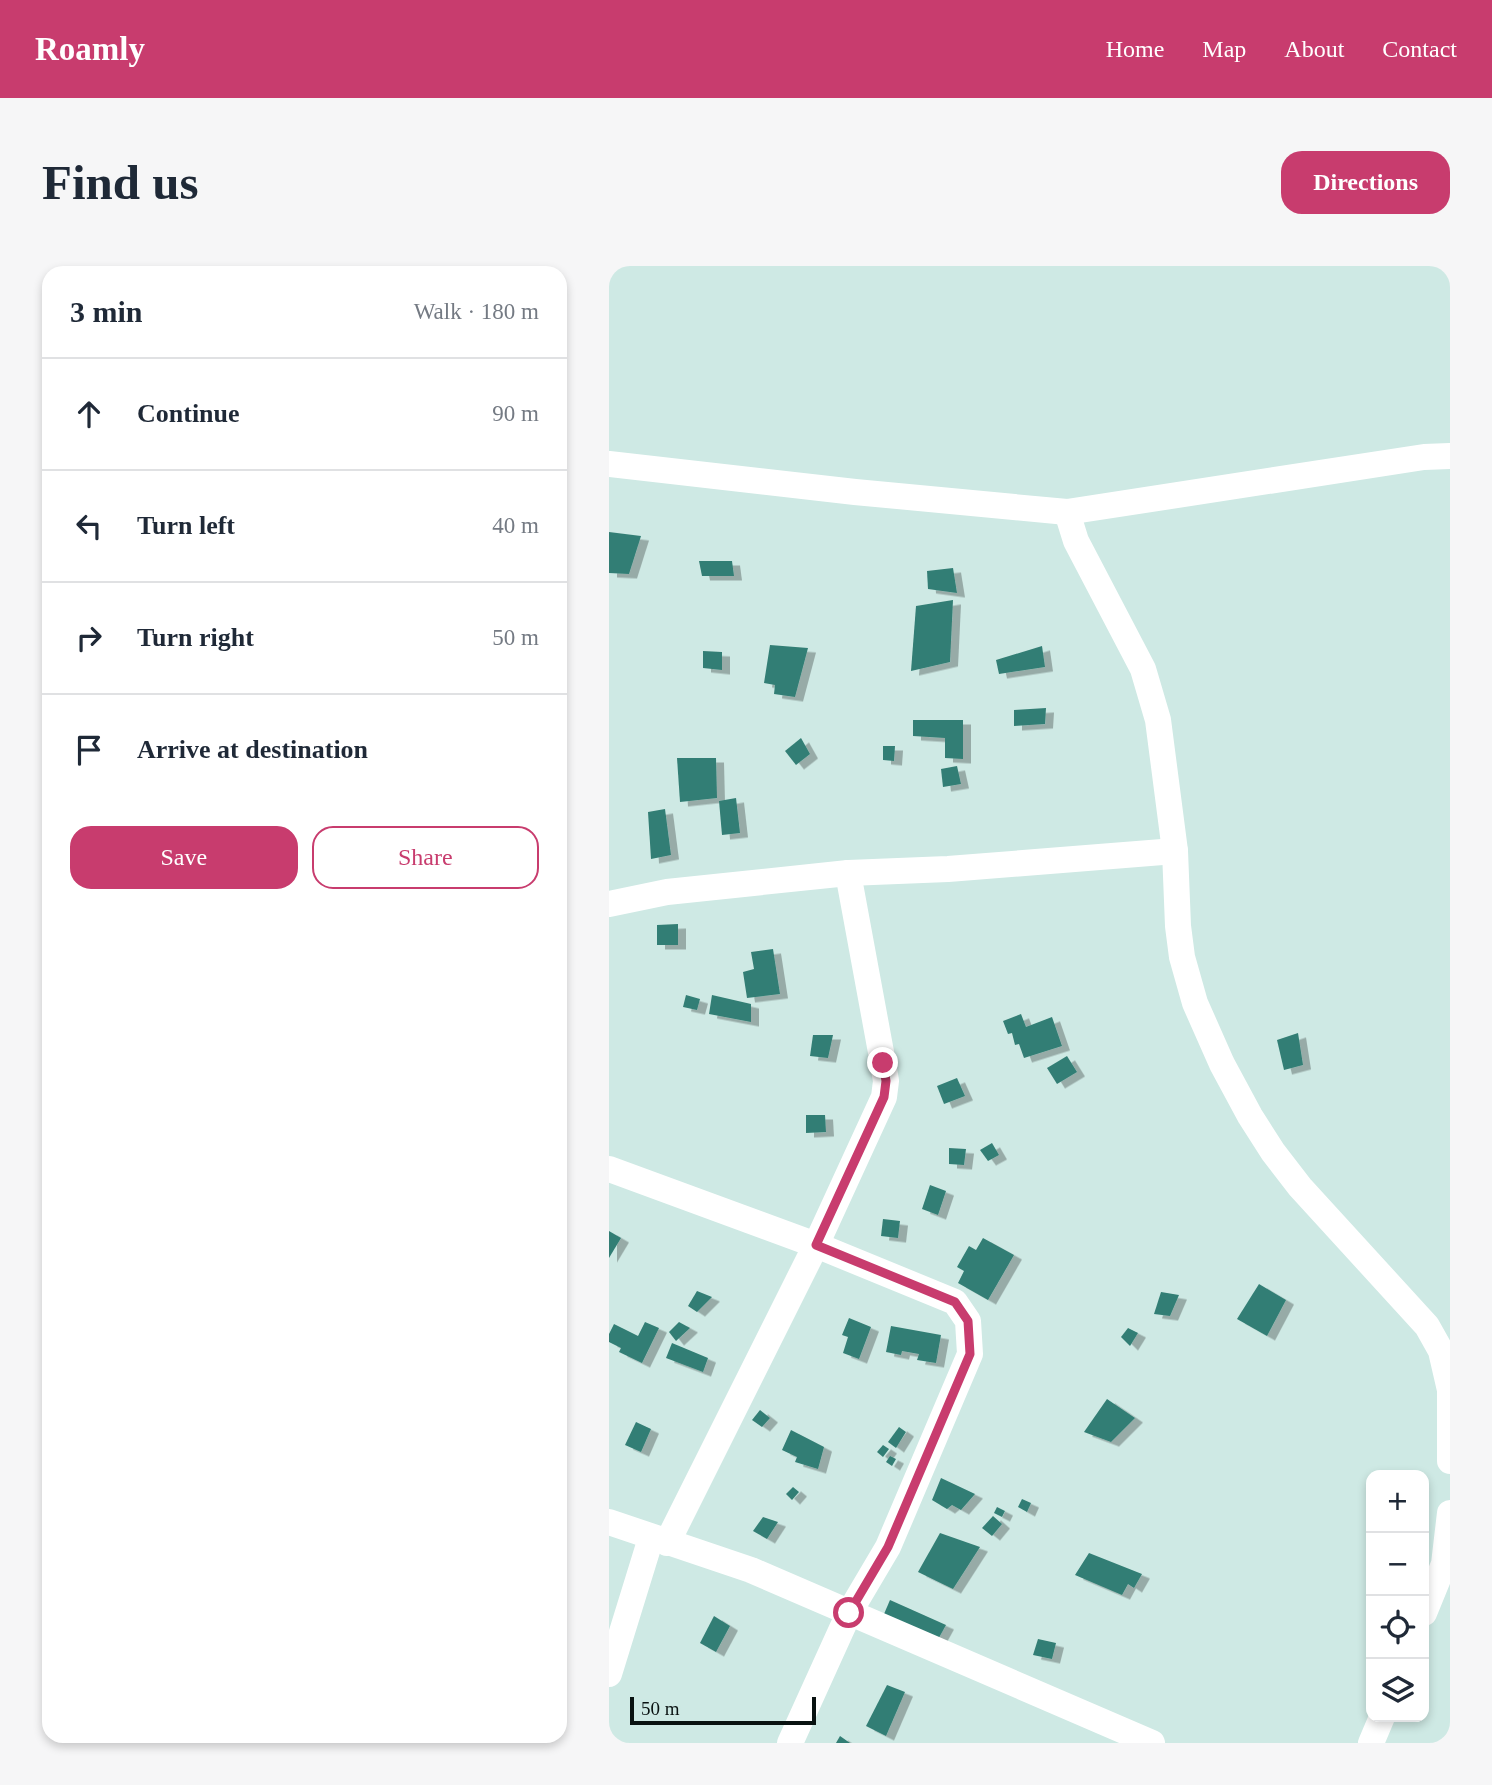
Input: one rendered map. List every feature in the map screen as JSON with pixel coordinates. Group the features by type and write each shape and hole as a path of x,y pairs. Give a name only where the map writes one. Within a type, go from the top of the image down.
{"street":[{"path":"609,464 855,492 1067,512 1424,457 1450,456"},
{"path":"1067,512 1076,541 1143,669 1158,720 1175,851 1182,957 1195,1003 1222,1064 1250,1116 1300,1187 1427,1326 1441,1351 1450,1390 1450,1461"},
{"path":"609,904 667,892 848,873 948,869 1175,851"},
{"path":"609,1674 659,1541 816,1245 884,1097 886,1081 848,873"},
{"path":"609,1169 816,1245 955,1302 968,1321 970,1354 888,1547 849,1613 790,1743"},
{"path":"1429,1602 1444,1564 1450,1513"},
{"path":"609,1522 751,1570 1152,1743"},
{"path":"1371,1743 1380,1722"}],"building":[{"path":"609,532 641,536 629,574 609,573"},
{"path":"699,561 732,561 734,576 702,576"},
{"path":"953,568 957,593 928,589 927,571"},
{"path":"953,600 950,662 911,671 916,606"},
{"path":"770,645 808,648 795,697 774,694 775,685 764,683"},
{"path":"1042,646 1045,667 999,674 996,660"},
{"path":"703,651 722,652 722,670 703,668"},
{"path":"1046,708 1045,724 1014,726 1014,710"},
{"path":"913,720 963,720 963,759 945,758 945,738 913,736"},
{"path":"801,738 810,754 796,765 785,751"},
{"path":"883,746 895,746 894,761 883,760"},
{"path":"677,758 716,758 717,798 680,802"},
{"path":"957,766 961,784 943,787 941,769"},
{"path":"736,798 740,833 722,835 719,801"},
{"path":"665,809 671,855 651,859 648,812"},
{"path":"678,924 678,945 657,945 657,925"},
{"path":"773,949 780,994 747,998 743,972 754,969 751,952"},
{"path":"686,995 700,999 697,1010 683,1007"},
{"path":"712,995 751,1004 751,1022 709,1014"},
{"path":"1021,1014 1026,1027 1052,1017 1062,1046 1024,1058 1019,1044 1015,1045 1012,1033 1008,1034 1003,1021"},
{"path":"1298,1033 1303,1065 1284,1070 1277,1040"},
{"path":"813,1035 833,1035 828,1058 810,1056"},
{"path":"1067,1056 1077,1072 1057,1084 1047,1068"},
{"path":"957,1078 965,1096 944,1104 937,1086"},
{"path":"806,1115 825,1115 826,1132 806,1133"},
{"path":"992,1143 999,1155 988,1161 980,1150"},
{"path":"949,1148 966,1149 964,1165 949,1164"},
{"path":"930,1185 946,1191 938,1215 922,1209"},
{"path":"883,1219 900,1221 898,1238 881,1236"},
{"path":"609,1231 621,1238 609,1258"},
{"path":"983,1238 1014,1255 988,1300 958,1283 964,1271 957,1267 969,1246 976,1250"},
{"path":"1259,1284 1286,1300 1267,1336 1237,1319"},
{"path":"697,1291 712,1297 697,1312 688,1306"},
{"path":"1161,1292 1179,1295 1170,1316 1154,1314"},
{"path":"849,1318 871,1327 859,1359 843,1353 848,1337 842,1335"},
{"path":"645,1322 659,1328 642,1363 619,1352 621,1348 609,1342 609,1334 614,1324 638,1336"},
{"path":"679,1322 690,1328 676,1341 669,1332"},
{"path":"891,1326 941,1335 936,1363 917,1360 919,1354 886,1352"},
{"path":"1128,1328 1138,1333 1130,1346 1121,1337"},
{"path":"672,1343 708,1358 703,1372 666,1358"},
{"path":"1107,1399 1135,1418 1111,1442 1084,1432"},
{"path":"760,1410 770,1418 762,1427 752,1420"},
{"path":"636,1422 651,1429 641,1452 625,1445"},
{"path":"899,1427 906,1432 896,1448 888,1442"},
{"path":"791,1430 824,1447 818,1469 795,1462 797,1457 782,1450"},
{"path":"883,1445 889,1449 883,1457 877,1452"},
{"path":"890,1456 896,1459 892,1466 886,1462"},
{"path":"941,1478 975,1494 961,1510 952,1505 947,1509 932,1500"},
{"path":"793,1487 799,1492 792,1500 786,1494"},
{"path":"1022,1499 1031,1503 1027,1512 1018,1507"},
{"path":"997,1507 1005,1511 1002,1517 994,1513"},
{"path":"993,1516 1002,1524 992,1536 982,1528"},
{"path":"763,1517 778,1522 767,1539 753,1531"},
{"path":"940,1533 980,1547 953,1589 918,1572"},
{"path":"1089,1553 1142,1574 1134,1588 1128,1584 1122,1595 1075,1575"},
{"path":"890,1600 946,1625 936,1643 881,1621"},
{"path":"714,1616 730,1626 716,1652 700,1643"},
{"path":"1038,1639 1056,1643 1052,1659 1033,1655"},
{"path":"887,1685 905,1692 886,1736 866,1726"},
{"path":"840,1736 850,1743 836,1743"}],"route":[{"path":"849,1613 888,1547 970,1354 968,1321 955,1302 816,1245 884,1097 886,1081 883,1063"}]}
